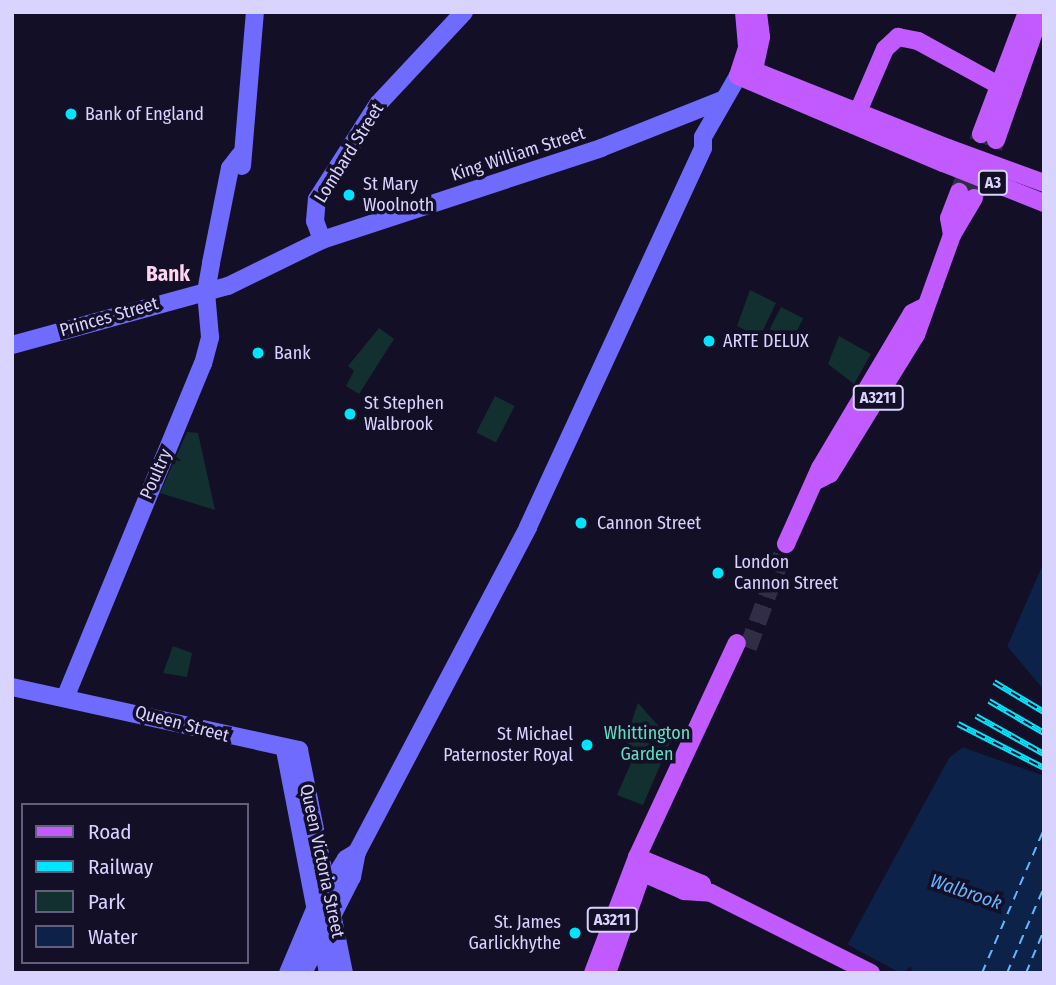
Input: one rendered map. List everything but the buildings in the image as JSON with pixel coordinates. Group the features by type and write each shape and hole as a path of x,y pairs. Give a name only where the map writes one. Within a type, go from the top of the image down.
{"main road":[{"path":"1007,89 1027,12"},
{"path":"988,137 1041,12"},
{"path":"741,82 755,17"},
{"path":"857,114 885,49 898,37 918,41 1007,89"},
{"name":"A3","path":"741,82 857,114 1044,203"},
{"name":"A3","path":"741,82 946,156 1044,183"},
{"name":"A3211","path":"786,544 818,480 830,474 924,320 922,307 952,235 949,218 966,195"},
{"name":"A3211","path":"593,973 640,865 743,646"},
{"path":"640,865 684,891 704,891 871,973"},
{"name":"A3211","path":"607,973 640,865"}],"street":[{"name":"Poultry","path":"65,698 119,558 193,391 210,337 206,292 229,194 240,176 256,12"},
{"name":"Lombard Street","path":"322,240 315,221 317,199 378,104 464,12"},
{"name":"King William Street","path":"322,240 657,127 741,82"},
{"path":"303,973 355,869 357,852 528,527 703,148 741,82"},
{"path":"206,292 322,240"},
{"name":"Princes Street","path":"12,345 206,292"},
{"name":"Queen Street","path":"12,687 292,750"},
{"name":"Queen Victoria Street","path":"292,750 334,909 344,973"},
{"name":"Queen Victoria Street","path":"292,750 315,909 322,931 328,973"},
{"path":"288,973 315,909 346,859 357,852"}],"green space":[{"path":"750,290 776,303 755,347 743,342 745,330 737,326"},
{"path":"781,307 803,318 792,341 770,329"},
{"path":"379,328 394,339 359,394 346,386 354,371 348,366"},
{"path":"839,336 871,354 854,384 828,364"},
{"path":"495,396 515,406 496,443 476,433"},
{"path":"187,432 198,433 215,510 160,493"},
{"path":"173,646 192,653 187,677 163,673"},
{"name":"Whittington Garden","path":"638,703 671,740 643,805 617,795 631,763 626,760 628,732"}],"water":[{"name":"Walbrook","path":"1044,562 1044,718 1020,766 1030,771 1044,745 1044,973 912,973 911,966 903,973 832,973 949,758 963,747"}],"pier":[{"path":"1007,646 1044,690 1044,726 1024,765 1029,767 1044,741 1044,776 959,746"},
{"path":"841,941 900,973 828,973"}],"ferry route":[{"path":"982,973 1044,829"},
{"path":"1007,973 1044,887"},
{"path":"1026,973 1044,930"}],"tunnel":[{"path":"959,192 981,134"},
{"path":"974,198 996,140"},
{"path":"748,648 786,544"}],"railway":[{"path":"994,682 1044,712"},
{"path":"989,701 1044,733"},
{"path":"976,716 1044,754"},
{"path":"958,724 1044,768"}],"place":[{"name":"Bank of England","path":"71,114"},
{"name":"St Mary Woolnoth","path":"349,195"},
{"name":"ARTE DELUX","path":"709,341"},
{"name":"Bank","path":"258,353"},
{"name":"St Stephen Walbrook","path":"350,414"},
{"name":"Cannon Street","path":"581,523"},
{"name":"London Cannon Street","path":"718,573"},
{"name":"St Michael Paternoster Royal","path":"587,745"},
{"name":"St. James Garlickhythe","path":"575,933"}],"district":[{"name":"Bank","path":"168,274"}]}
